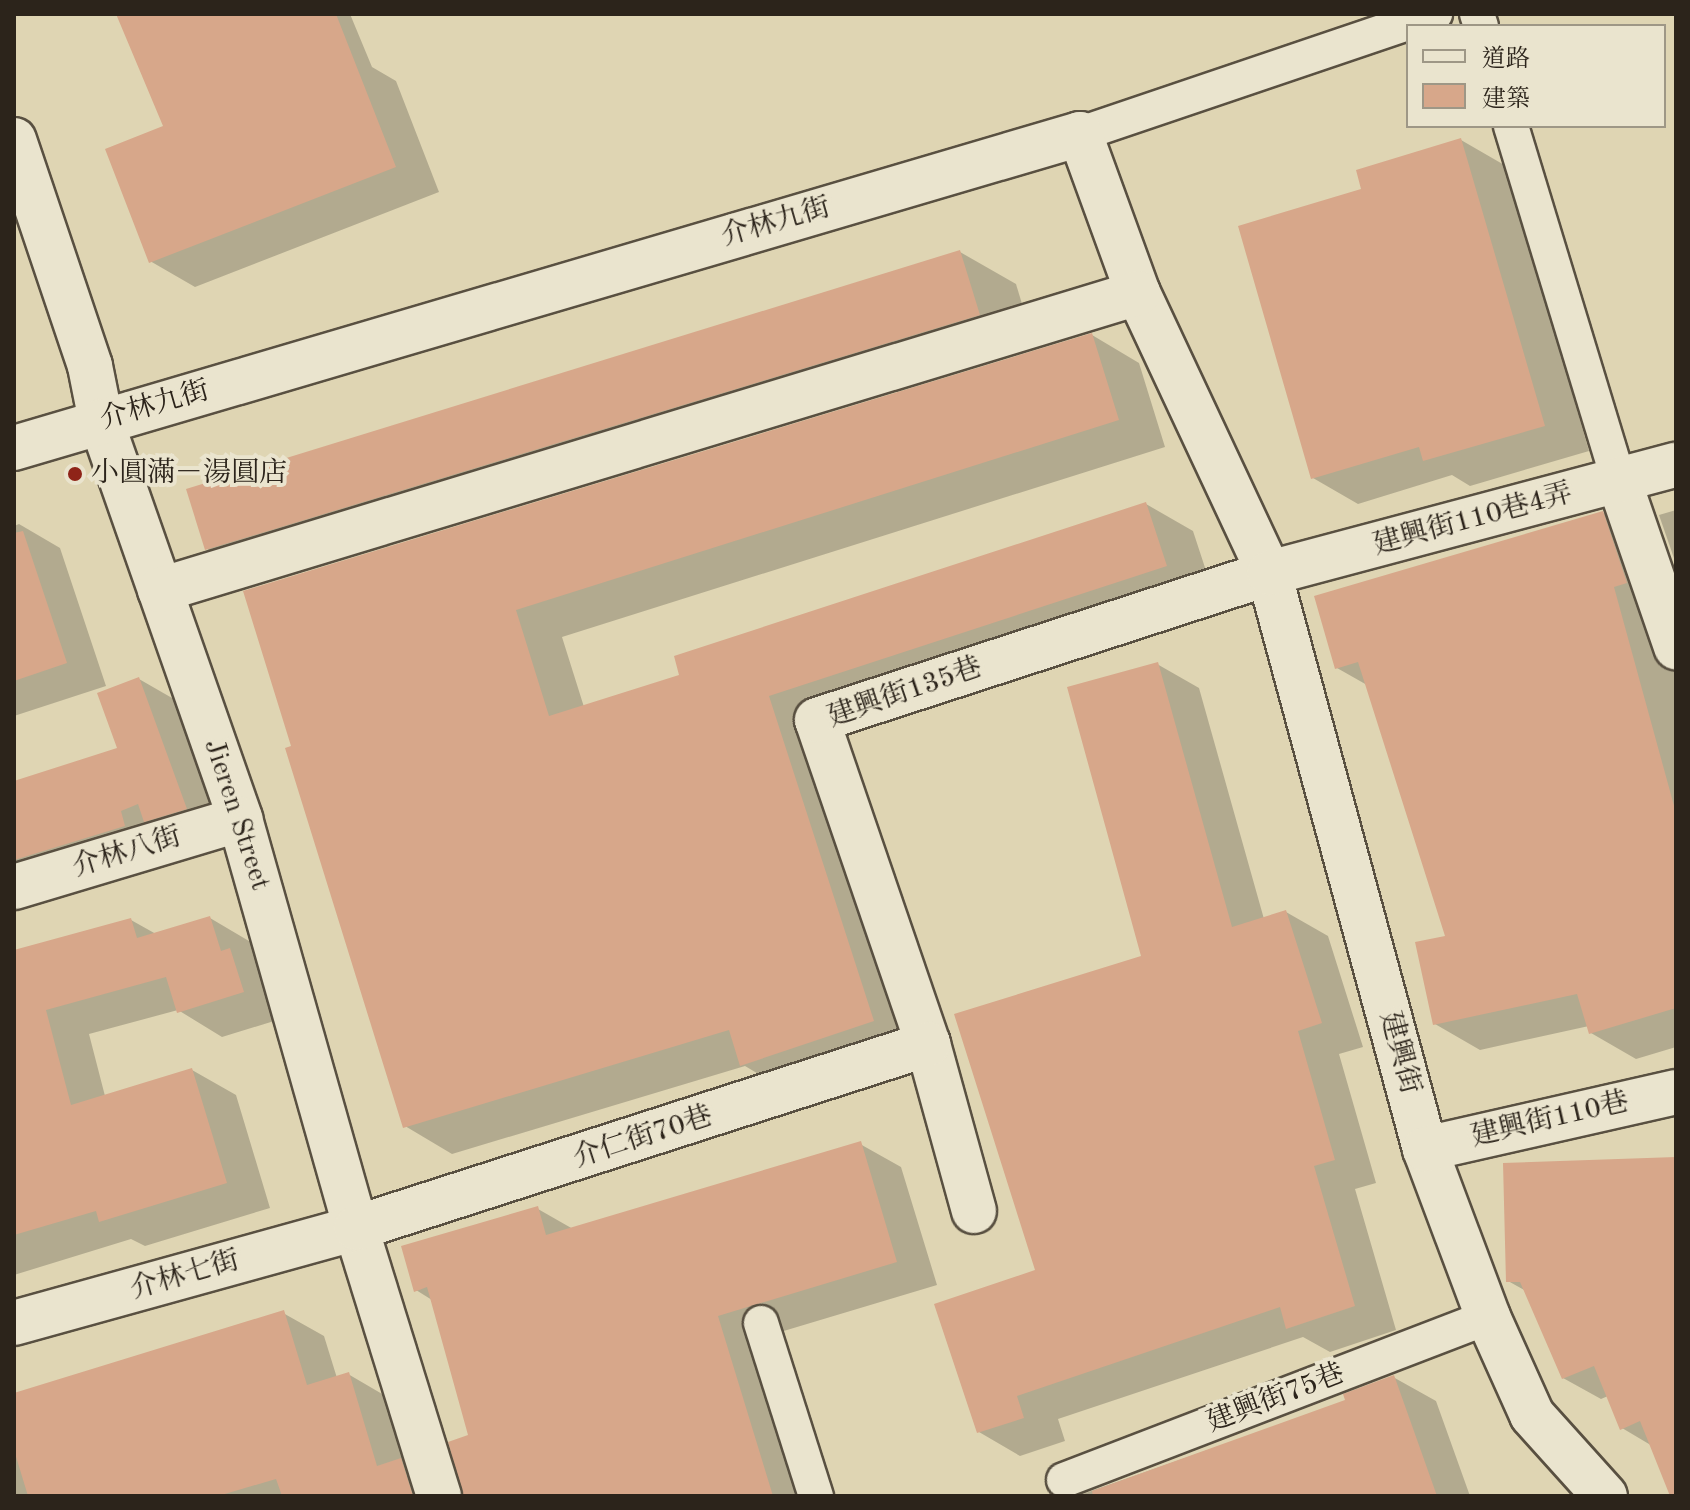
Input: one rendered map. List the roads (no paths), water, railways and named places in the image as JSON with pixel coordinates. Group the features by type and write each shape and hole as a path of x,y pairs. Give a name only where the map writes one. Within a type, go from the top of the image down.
{"street":[{"path":"1080,134 1138,293 1269,573"},
{"name":"介林九街","path":"14,448 1080,134"},
{"name":"Jieren Street","path":"14,140 90,366 101,421 240,819 356,1228 439,1496"},
{"path":"160,590 1138,293"},
{"name":"建興街110巷4弄","path":"1269,573 1676,465"},
{"path":"1619,481 1676,647"},
{"name":"建興街135巷","path":"928,1044 817,720 1269,573"},
{"name":"建興街","path":"1269,573 1425,1149 1488,1317 1532,1415 1605,1496"},
{"name":"介林八街","path":"14,887 240,819"},
{"path":"928,1044 974,1211"},
{"name":"介仁街70巷","path":"356,1228 928,1044"},
{"name":"建興街110巷","path":"1425,1149 1676,1092"},
{"name":"介林七街","path":"14,1323 356,1228"}],"lane":[{"path":"1080,134 1435,14"},
{"path":"1512,128 1619,481"},
{"name":"建興街75巷","path":"1064,1480 1488,1317"},
{"path":"761,1323 816,1496"}],"place":[{"name":"小圓滿－湯圓店","path":"75,474"}]}
